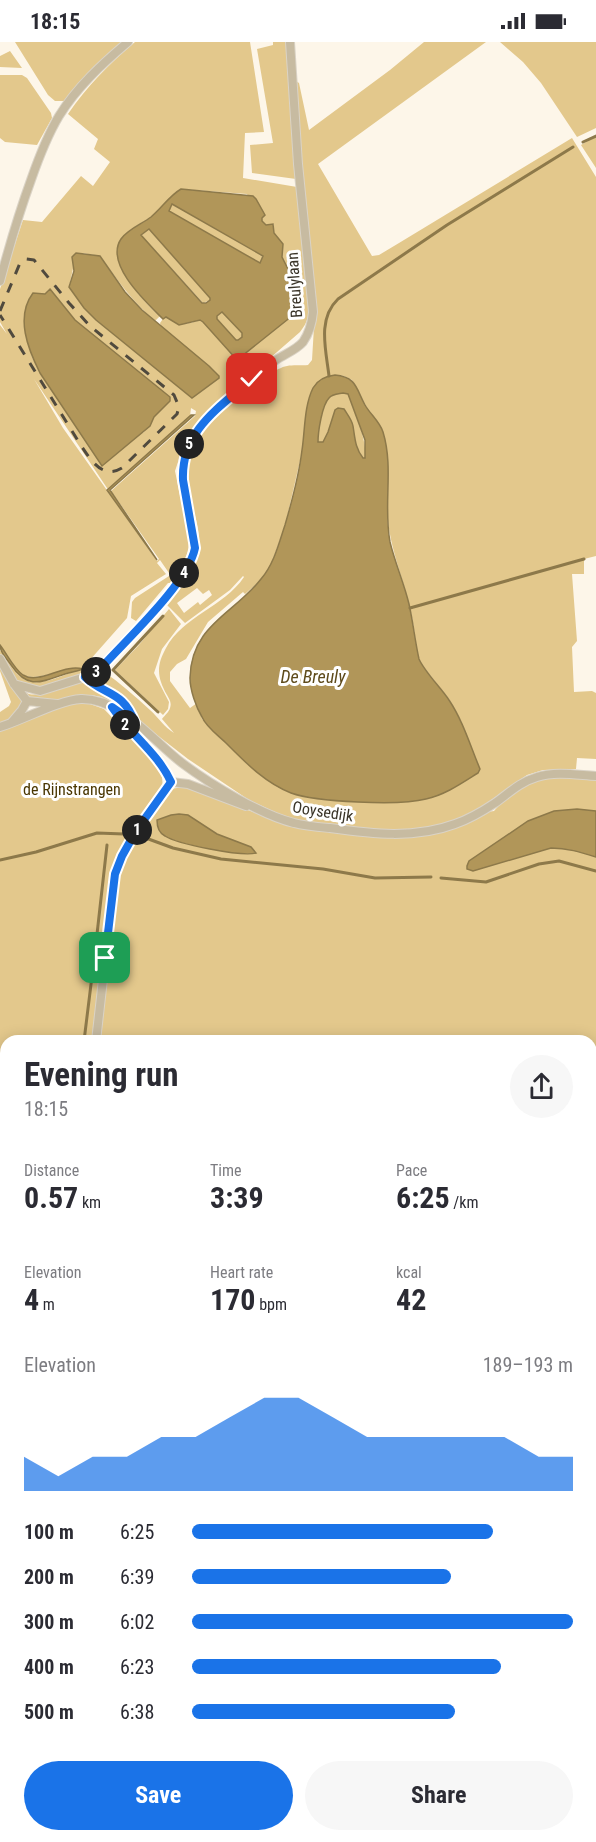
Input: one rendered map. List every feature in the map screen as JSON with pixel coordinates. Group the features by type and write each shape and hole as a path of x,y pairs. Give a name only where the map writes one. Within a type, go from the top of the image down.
{"street":[{"path":"0,281 14,229 45,142 75,94 92,74 128,42"},
{"name":"Breulylaan","path":"14,684 40,691 85,677 96,671 170,593 193,555 195,540 182,468 187,448 196,431 252,379 301,344 309,332 313,312 298,164 290,42"},
{"path":"0,659 27,701 61,704"},
{"path":"85,677 92,684 119,699 131,712 135,723"},
{"name":"Ooysedijk","path":"0,727 71,700 102,702 135,723 184,764 255,808 294,823 381,834 419,834 456,824 475,816 515,787 539,776 556,774 596,776"},
{"path":"11,724 27,701"},
{"path":"112,707 163,766 171,782"},
{"path":"171,782 188,784 244,806 255,808"},
{"path":"97,1035 115,874 132,837 171,782"}],"green space":[{"path":"15,42 125,42 70,97 64,101 55,101 48,95"},
{"path":"135,42 250,42 264,132 245,133 243,178 297,187 310,302 309,311 300,332 202,417 187,435 175,471 189,544 184,562 173,583 168,583 136,621 131,618 132,602 135,598 169,576 160,560 157,563 166,574 131,596 127,618 89,661 85,673 49,686 31,687 15,678 0,654 0,650 10,666 30,682 53,679 82,669 41,676 25,676 16,669 0,645 0,325 7,334 0,322 0,289 23,220 42,222 81,176 93,186 110,162 94,149 98,139 68,114 91,84","holes":["181,189 247,194 262,221 266,225 274,225 274,233 283,244 282,257 288,269 292,312 237,360 200,320 182,324 165,316 160,323 161,327 209,366 219,378 192,398 96,320 69,287 74,264 82,253 100,256 132,298 155,321 160,316 145,302 130,282 123,271 118,250 120,241 127,233 154,215","50,289 75,320 170,397 170,401 154,417 144,432 136,436 102,466 40,373 32,357 25,330","34,379 109,491 190,416 191,408 196,411 195,416 111,491 159,559 157,561 63,428"]},
{"path":"273,42 287,42 296,179 252,173 250,145 273,143 257,49 273,45"},
{"path":"424,42 486,42 318,164 372,256 379,255 572,138 596,177 596,556 584,559 584,574 572,574 577,641 572,647 574,692 592,691 596,693 596,759 577,758 576,769 543,770 527,775 474,812 441,826 390,832 297,821 281,815 249,800 188,759 117,704 91,695 57,700 29,698 21,689 29,694 45,693 104,672 174,733 162,719 169,711 171,704 161,683 159,672 163,654 173,637 193,619 226,596 244,577 185,623 167,605 190,571 198,549 197,522 189,495 187,477 192,446 203,429 248,389 281,368 308,365 312,360 314,327 317,318 299,146 296,81 299,83 309,130","holes":["335,375 352,380 372,417 388,495 388,523 411,611 419,659 449,699 461,721 478,773 428,799 386,802 326,799 247,764 202,719 197,703 190,708 170,681 170,672 186,659 208,622 262,579 270,567 285,526 302,452","197,588 203,594 209,590 212,595 200,605 198,602 184,613 177,603"]},
{"path":"500,42 596,42 596,128 577,137 541,83 523,62"},
{"path":"10,51 22,68 0,67 0,56"},
{"path":"0,75 22,75 27,78 51,113 52,118 37,145 5,142 0,138"},
{"path":"596,136 596,168 581,145"},
{"path":"172,204 263,256 260,263 168,211"},
{"path":"149,229 210,300 203,303 140,234"},
{"path":"222,312 242,333 242,337 238,340 216,319"},
{"path":"343,393 348,394 357,418 366,458 363,458 357,447 353,426 335,410 323,442 318,442 324,406 329,398"},
{"path":"169,609 181,624 162,649 154,673 169,702 168,709 163,715 115,670"},
{"path":"0,663 22,702 14,716 0,725 0,712 11,702 0,671"},
{"name":"de Rijnstrangen","path":"70,704 90,704 104,709 156,764 162,777 163,790 184,787 289,825 353,835 414,837 447,830 494,811 502,802 522,788 545,778 596,778 596,1035 0,1035 0,729"}],"water":[{"path":"181,189 253,196 265,215 262,221 266,225 273,224 274,233 283,244 282,257 288,269 292,316 237,360 200,320 179,325 166,317 163,319 138,293 118,260 117,249 124,235 151,217","holes":["172,204 263,256 260,263 169,211","149,229 210,300 202,303 141,235","222,312 242,333 242,337 236,340 217,319"]},
{"path":"76,253 100,256 125,292 142,310 209,366 219,378 192,398 96,320 69,287 74,271 72,257"},
{"path":"50,289 75,320 170,397 170,401 154,417 150,426 102,466 40,373 31,354 25,333 25,312 33,293 45,294"},
{"name":"De Breuly","path":"335,375 352,381 383,432 388,459 390,542 409,604 419,659 454,708 480,769 478,773 453,788 426,799 378,803 338,801 303,796 282,789 256,772 210,728 204,721 191,688 192,660 198,645 216,622 261,579 273,560 297,478 310,395 322,378","holes":["348,394 365,440 365,458 358,450 351,419 344,409 335,410 323,442 318,442 321,419 327,401 333,395"]},
{"path":"191,415 194,415 110,490 157,560 107,490"},
{"path":"0,645 17,669 29,677 44,676 68,669 83,669 42,681 29,681 17,673 2,653"},
{"path":"577,809 596,811 596,857 551,848 473,871 467,869 469,861 528,821 554,811"},
{"path":"179,814 188,815 217,834 251,847 256,853 210,849 182,843 163,835 157,825 157,820"}],"waterway":[{"path":"583,142 596,136"},
{"path":"329,376 325,325 331,307 338,299 447,225 573,147"},
{"path":"410,608 584,559"},
{"path":"158,712 113,670 163,616"},
{"path":"0,860 36,852 97,833 124,834"},
{"path":"143,837 173,848 221,859 323,869 375,878 431,877"},
{"path":"95,952 107,845"},
{"path":"441,878 486,882 539,864 559,861 596,871"},
{"path":"85,1035 94,960"}],"railway":[{"path":"0,311 20,263 26,259 34,260 90,326 174,395 179,407 177,414 122,468 115,471 103,470 84,450 0,315"}],"route":[{"path":"105,958 115,874 136,831 171,782 163,766 112,707 135,723 124,703 115,695 92,684 85,677 103,666 170,593 183,574 195,548 182,468 187,448 204,422 252,379"}]}
